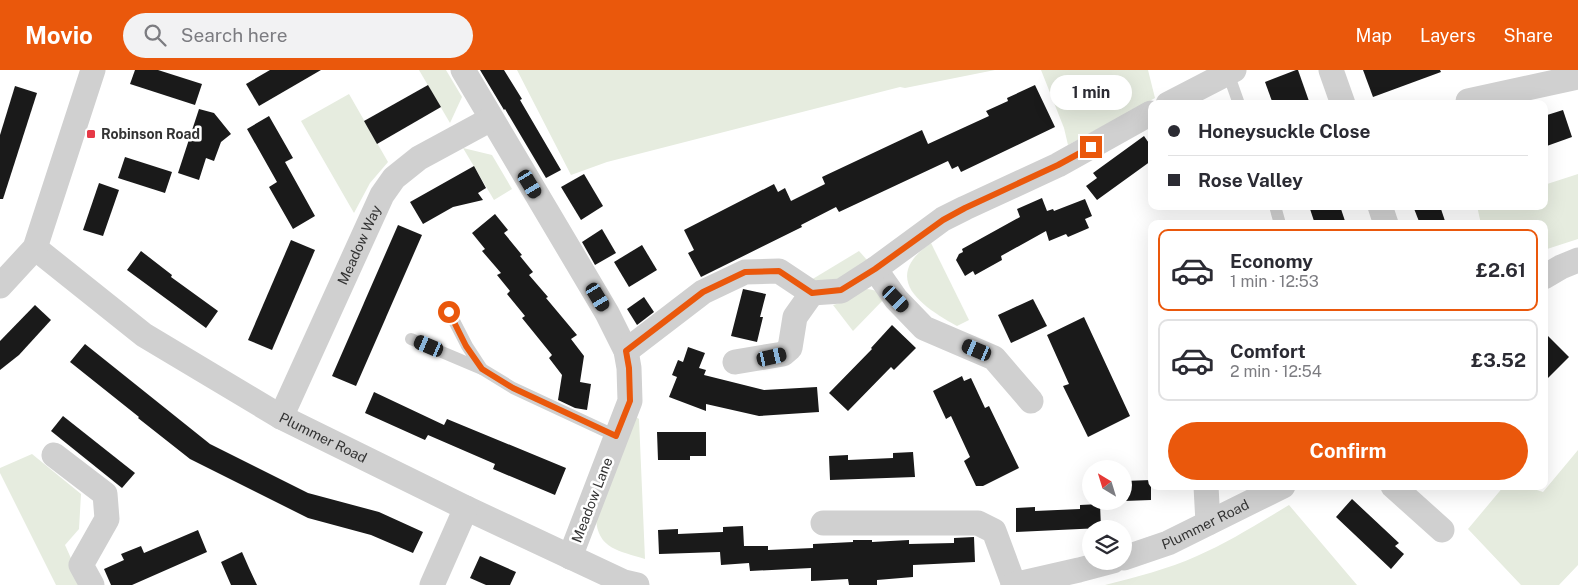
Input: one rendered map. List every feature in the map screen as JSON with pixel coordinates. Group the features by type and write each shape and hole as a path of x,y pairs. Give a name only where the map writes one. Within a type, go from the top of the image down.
{"street":[{"path":"0,286 35,248 93,70"},
{"name":"Meadow Lane","path":"463,70 607,313 626,351 629,368 630,401 570,557"},
{"path":"1330,70 1341,100"},
{"path":"1176,100 1231,71"},
{"path":"1477,100 1578,77"},
{"path":"626,351 703,292 745,272 779,271 812,293 841,290 875,269 943,220 1058,165 1148,115"},
{"name":"Meadow Way","path":"281,417 382,195 394,178 419,158 492,120"},
{"name":"Plummer Road","path":"35,248 144,335 281,417 466,508 624,582 637,585"},
{"path":"1548,275 1578,260"},
{"path":"875,269 896,299 924,328 994,358 1031,401"},
{"path":"735,362 783,354 790,348 795,317 812,293"},
{"path":"54,455 105,494 107,519 81,565 92,585"},
{"path":"1206,490 1208,523"},
{"name":"Plummer Road","path":"1132,555 1168,544 1274,490"},
{"path":"1397,490 1442,530"},
{"path":"432,585 466,508"},
{"path":"823,523 978,523 994,531 1014,585 1082,569"}],"lane":[{"path":"1231,71 1238,100"},
{"path":"449,312 466,346 482,369"},
{"path":"411,339 482,369 513,388 616,436"}],"shaded area":[{"path":"419,70 446,70 462,97 450,123"},
{"path":"517,70 995,70 905,88 900,87 607,162 571,175"},
{"path":"1041,70 1148,70 1155,98 1148,100 1148,102 1068,145 1064,128"},
{"path":"349,94 388,162 370,183 354,213 301,121"},
{"path":"463,148 492,155 512,189 494,200"},
{"path":"1578,174 1578,239 1548,249 1548,220 1480,220 1478,210 1548,210 1548,184"},
{"path":"931,243 969,320 957,326 931,310 920,300 911,290 907,279 908,268 916,256"},
{"path":"859,251 867,260 835,284 811,280"},
{"path":"866,289 879,293 885,298 853,331 833,305"},
{"path":"632,414 639,419 645,559 619,551 605,542 597,528 596,518"},
{"path":"1578,450 1578,565 1559,585 1521,585 1468,529 1501,490 1537,490 1543,492 1548,490 1548,486"},
{"path":"32,454 81,494 79,529 65,545 83,585 56,585 0,473 0,468"},
{"path":"1289,505 1357,585 1105,585 1163,569 1209,551"}],"building":[{"path":"135,70 158,70 202,84 195,105 130,84"},
{"path":"270,70 321,70 259,106 246,84"},
{"path":"480,70 504,70 561,170 546,178"},
{"path":"1298,70 1309,100 1272,100 1265,82"},
{"path":"1363,70 1440,70 1441,72 1373,97"},
{"path":"428,85 441,107 377,144 364,121"},
{"path":"1035,85 1055,127 961,172 958,166 952,169 948,161 839,212 836,207 801,225 802,227 701,277 688,253 694,250 684,230 774,184 778,192 785,188 791,201 825,184 822,177 922,130 928,144 989,116 986,111 1008,101 1007,98"},
{"path":"15,86 37,93 3,199 0,199 0,135"},
{"path":"199,109 214,113 231,134 221,142 214,161 206,158 199,180 178,173"},
{"path":"1563,110 1572,137 1548,146 1548,115"},
{"path":"269,116 293,158 285,162 315,216 293,229 269,187 277,182 247,129"},
{"path":"1144,136 1148,142 1148,163 1097,200 1086,186 1097,178 1093,173"},
{"path":"125,157 172,172 165,193 118,178"},
{"path":"474,166 486,188 478,193 483,200 453,207 423,224 410,202"},
{"path":"584,174 603,206 581,220 561,187"},
{"path":"99,183 119,190 103,236 83,230"},
{"path":"1042,198 1047,211 1053,209 1054,211 1085,199 1092,216 1085,219 1089,228 1068,237 1066,234 1049,241 1046,231 1001,256 1002,260 975,275 973,271 965,276 956,260 959,254 963,252 962,249 1020,217 1017,209"},
{"path":"1310,210 1341,210 1345,220 1314,220"},
{"path":"1415,210 1441,210 1445,220 1418,220"},
{"path":"495,214 508,230 504,233 533,272 529,275 577,335 571,339 584,356 580,382 591,384 587,410 575,408 558,400 562,375 549,358 552,355 522,318 525,316 507,294 510,291 497,275 501,273 482,251 485,249 472,233"},
{"path":"398,225 422,235 356,386 332,376"},
{"path":"602,229 616,253 595,265 582,242"},
{"path":"291,240 315,250 272,350 248,340"},
{"path":"642,245 657,270 629,287 614,262"},
{"path":"141,251 172,275 171,277 218,311 206,328 127,270"},
{"path":"743,289 766,294 760,317 763,317 757,342 731,336"},
{"path":"644,297 654,312 637,325 627,309"},
{"path":"1033,299 1047,326 1011,343 998,315"},
{"path":"35,305 51,320 19,355 0,370 0,341"},
{"path":"1084,317 1130,416 1088,437 1063,386 1069,384 1047,335"},
{"path":"892,325 916,348 894,370 891,367 848,411 829,393 872,349"},
{"path":"1548,336 1569,357 1548,378"},
{"path":"85,344 210,444 308,493 379,512 423,532 413,553 371,535 308,518 190,459 70,362"},
{"path":"688,347 705,353 699,368 706,370 704,375 764,390 817,387 819,412 759,416 706,404 706,411 669,397 677,377 672,375 678,360 683,362"},
{"path":"962,376 964,381 971,378 985,408 989,406 1019,468 983,486 976,486 964,461 970,457 951,416 946,419 933,391"},
{"path":"374,392 444,425 447,419 566,468 555,495 493,469 495,464 428,435 425,440 365,413"},
{"path":"63,416 135,473 122,488 51,431"},
{"path":"657,432 706,432 706,456 690,456 690,460 658,460"},
{"path":"913,452 915,477 830,480 829,456 848,455 848,460 893,458 893,453"},
{"path":"1148,480 1151,500 1132,501 1132,481"},
{"path":"1352,499 1399,543 1395,546 1404,554 1391,569 1336,517"},
{"path":"1080,505 1082,505 1082,510 1100,510 1101,520 1082,520 1082,529 1016,532 1016,508 1035,507 1035,511 1080,509"},
{"path":"743,526 744,546 768,546 768,550 813,548 813,544 853,542 853,540 872,540 872,542 909,540 909,544 954,543 954,538 974,537 975,562 913,565 913,577 877,580 877,585 849,585 848,579 811,581 811,568 750,571 749,563 721,565 720,552 659,554 658,530 678,529 678,534 723,532 723,527"},
{"path":"198,530 207,552 132,585 111,585 104,569 124,560 121,554 141,546 144,553"},
{"path":"242,552 257,585 231,585 221,562"},
{"path":"480,556 516,572 510,585 486,585 470,578"}],"place":[{"name":"Robinson Road","path":"91,134"}],"route":[{"path":"449,312 466,346 482,369 513,388 616,436 630,401 629,368 626,351 703,292 745,272 779,271 812,293 841,290 875,269 943,220 1058,165 1091,147"}]}
